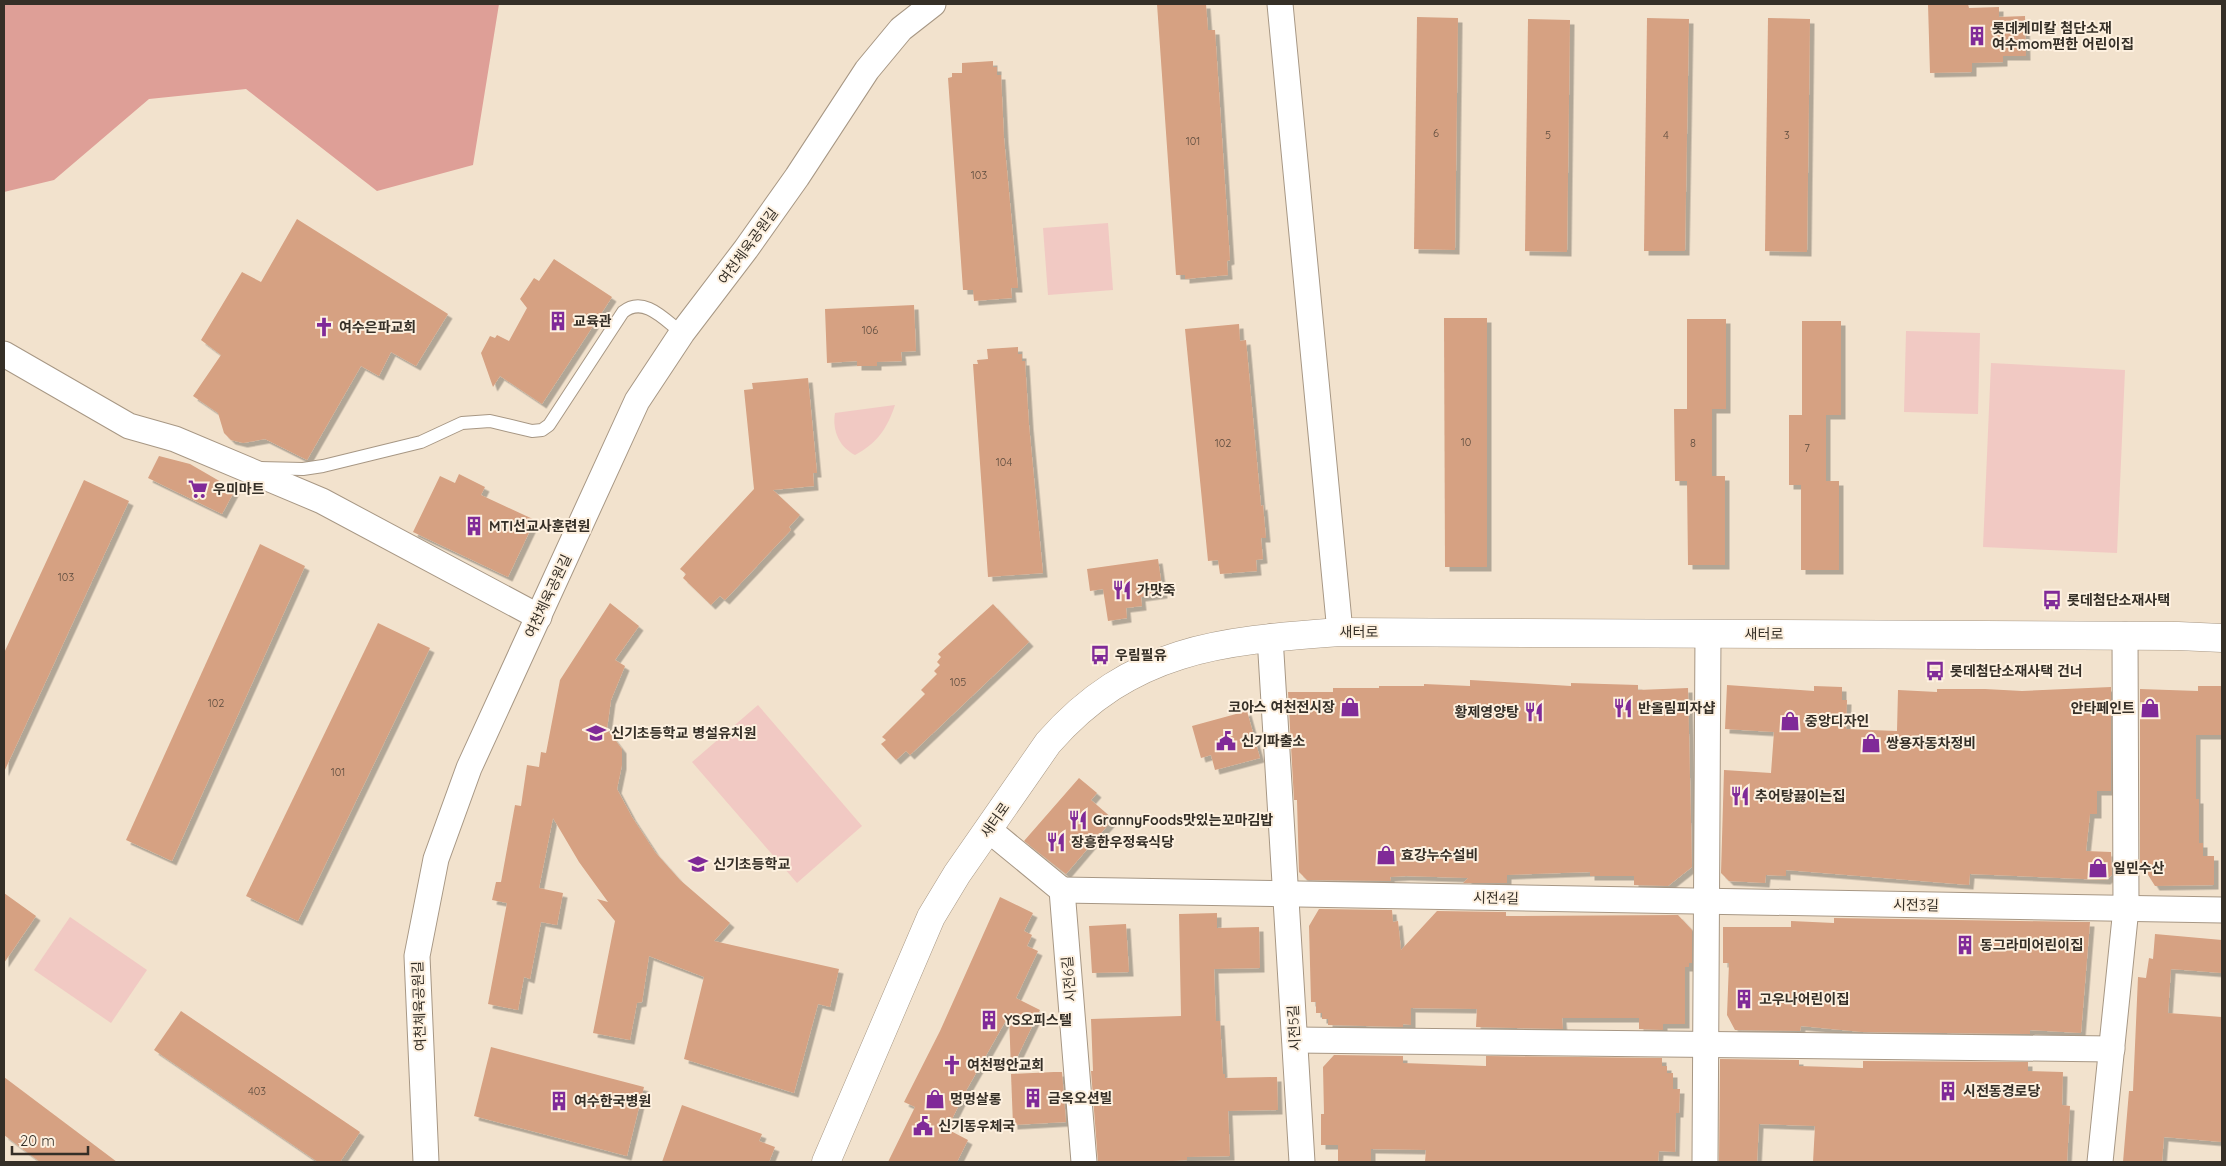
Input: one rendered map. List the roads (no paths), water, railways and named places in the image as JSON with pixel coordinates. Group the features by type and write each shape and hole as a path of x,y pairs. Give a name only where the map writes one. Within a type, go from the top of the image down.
{"street":[{"name":"여천체육공원길","path":"426,1162 417,956 434,869 469,768 637,400 682,333 746,249 797,177 867,70 901,29 933,4"},
{"path":"1280,4 1340,632"},
{"path":"4,354 129,426 175,439 322,500 539,617"},
{"name":"새터로","path":"826,1162 931,917 957,874 1048,743 1079,712 1108,690 1148,666 1179,654 1210,646 1270,638 1340,632 2178,636 2222,638"},
{"path":"1705,1162 1708,634"},
{"path":"2100,1162 2126,908 2126,636"},
{"name":"시전5길","path":"1270,638 1302,1162"},
{"path":"989,830 1062,890 1286,894"},
{"name":"시전6길","path":"1062,890 1084,1162"},
{"name":"시전4길","path":"1286,894 1706,901"},
{"name":"시전3길","path":"1706,901 2222,910"},
{"path":"1295,1040 2112,1049"}],"lane":[{"path":"245,467 303,469 323,466 421,442 462,423 490,421 532,431 542,430 550,425 623,312 631,306 639,305 656,313 682,333"}],"place":[{"name":"롯데케미칼 첨단소재 여수mom편한 어린이집","path":"1977,36"},
{"name":"교육관","path":"558,321"},
{"name":"여수은파교회","path":"324,327"},
{"name":"우미마트","path":"198,489"},
{"name":"MTI선교사훈련원","path":"474,526"},
{"name":"가맛죽","path":"1122,590"},
{"name":"롯데첨단소재사택","path":"2052,600"},
{"name":"우림필유","path":"1100,655"},
{"name":"롯데첨단소재사택 건너","path":"1935,671"},
{"name":"코아스 여천전시장","path":"1350,707"},
{"name":"반올림피자샵","path":"1623,708"},
{"name":"안타페인트","path":"2150,708"},
{"name":"황제영양탕","path":"1534,712"},
{"name":"중앙디자인","path":"1790,721"},
{"name":"신기초등학교 병설유치원","path":"596,733"},
{"name":"신기파출소","path":"1226,741"},
{"name":"쌍용자동차정비","path":"1871,743"},
{"name":"추어탕끓이는집","path":"1740,796"},
{"name":"GrannyFoods맛있는꼬마김밥","path":"1078,820"},
{"name":"장흥한우정육식당","path":"1056,842"},
{"name":"효강누수설비","path":"1386,855"},
{"name":"신기초등학교","path":"698,864"},
{"name":"일민수산","path":"2098,868"},
{"name":"동그라미어린이집","path":"1965,945"},
{"name":"고우나어린이집","path":"1744,999"},
{"name":"YS오피스텔","path":"989,1020"},
{"name":"여천평안교회","path":"952,1065"},
{"name":"시전동경로당","path":"1948,1091"},
{"name":"금옥오션빌","path":"1033,1098"},
{"name":"멍멍살롱","path":"935,1099"},
{"name":"여수한국병원","path":"559,1101"},
{"name":"신기동우체국","path":"923,1126"}]}
